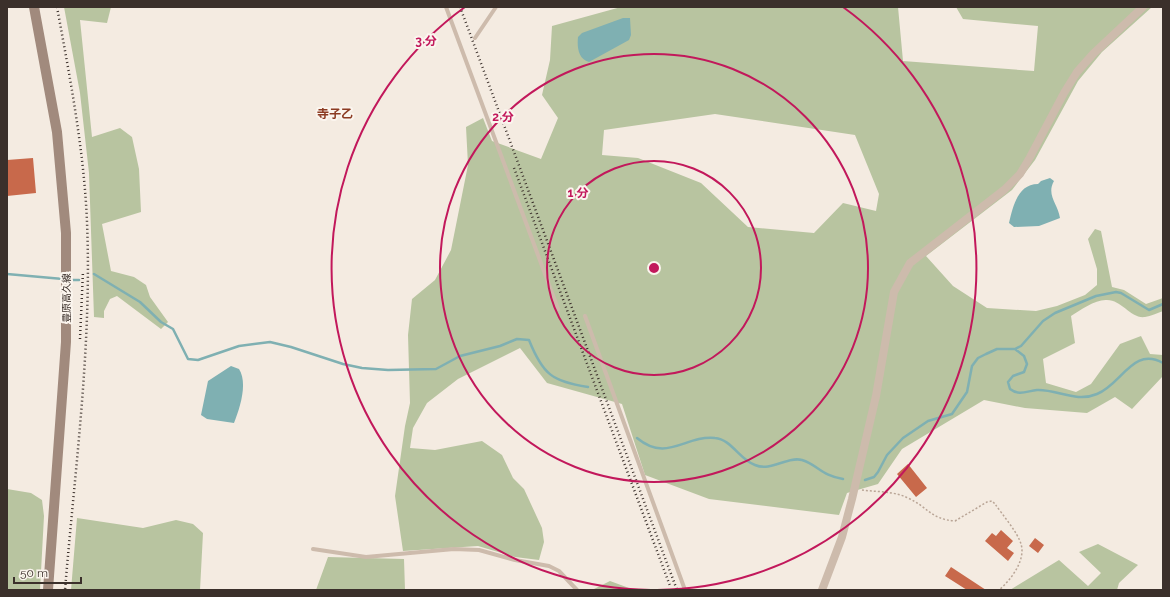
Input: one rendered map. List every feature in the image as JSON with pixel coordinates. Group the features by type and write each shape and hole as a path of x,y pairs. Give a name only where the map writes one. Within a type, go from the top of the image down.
{"main road":[{"name":"豊原高久線","path":"34,7 57,132 66,233 66,342 48,590"}],"street":[{"path":"822,590 842,537 876,396 894,292 902,275 910,263 1004,190 1020,174 1077,72 1093,54 1143,7"}],"lane":[{"path":"446,7 558,309"},
{"path":"475,38 496,7"},
{"path":"464,54 468,50"},
{"path":"585,316 685,590"},
{"path":"313,549 366,558 454,549 479,550 515,560 549,566 559,571 577,590"}],"path":[{"path":"854,489 897,494 908,498 935,517 955,521 987,502 992,501 1018,537 1022,546 1017,571 999,590"}],"green space":[{"path":"64,7 111,7 107,23 80,20 92,137 120,128 132,137 139,169 141,212 102,224 111,271 134,277 146,285 150,297 168,322 161,329 117,296 110,299 104,311 104,318 94,317 89,173 80,93"},
{"path":"621,7 898,7 903,61 1034,71 1038,26 963,19 956,7 1152,7 1102,52 1078,81 1035,160 1012,190 926,256 953,286 987,308 1036,311 1057,306 1085,295 1097,285 1097,269 1088,239 1095,229 1101,231 1112,287 1124,290 1146,304 1163,298 1163,311 1147,317 1140,317 1117,303 1103,300 1093,303 1079,311 1071,316 1075,343 1043,359 1046,383 1076,392 1091,384 1120,344 1141,336 1150,354 1163,355 1163,376 1132,409 1115,397 1087,413 1025,408 984,400 902,449 878,484 847,493 839,515 709,499 645,475 622,404 547,383 520,348 458,379 427,403 413,428 410,448 435,450 482,441 502,455 513,478 524,489 542,528 544,542 539,560 515,557 478,546 403,551 395,496 405,426 410,403 408,335 412,299 435,280 451,250 468,165 466,127 483,118 492,141 541,159 558,118 542,95 550,60 552,26","holes":["715,114 855,135 879,194 876,211 843,203 814,233 748,227 701,183 638,158 602,155 604,130"]},
{"path":"7,489 31,493 42,500 44,516 40,590 7,590"},
{"path":"77,518 143,528 176,520 193,524 203,533 200,590 71,590"},
{"path":"1098,544 1138,565 1119,583 1117,590 1010,590 1059,560 1088,586 1101,573 1079,552"},
{"path":"328,557 404,559 405,590 316,590"},
{"path":"610,581 629,588 631,590 592,590"}],"water":[{"path":"623,18 630,18 631,35 629,40 589,62 582,58 579,52 578,37 582,33"},
{"path":"1050,178 1054,181 1051,191 1060,218 1039,226 1014,227 1009,223 1012,210 1021,192 1031,185 1038,184 1041,181"},
{"path":"231,366 239,369 243,381 241,403 234,423 207,419 201,415 208,381"}],"building":[{"path":"33,158 36,193 7,196 7,160"},
{"path":"908,464 927,488 916,497 897,474"},
{"path":"1001,530 1013,541 1007,548 1014,553 1008,561 985,541 992,533 996,536"},
{"path":"1035,538 1044,545 1038,553 1029,546"},
{"path":"951,567 986,590 967,590 945,576"}],"waterway":[{"path":"7,274 63,279"},
{"path":"94,274 140,302 161,322 173,329 188,359 198,360 239,346 270,342 291,347 343,364 362,368 388,370 436,369 460,356 500,346 517,339 529,340 544,369 557,379 588,387"},
{"path":"68,280 79,280"},
{"path":"865,480 874,477 887,455 903,438 928,421 952,414 967,392 972,366 978,358 997,349 1015,349 1021,346 1043,321 1055,313 1096,296 1116,292 1121,293 1149,310 1163,304"},
{"path":"1015,349 1024,356 1027,364 1024,372 1013,376 1008,382 1010,389 1020,393 1044,390 1074,396 1089,396 1106,389 1128,368 1144,359 1153,359 1163,363"},
{"path":"637,438 648,445 658,448 667,448 704,438 721,439 745,459 761,467 767,467 796,459 807,462 836,478 843,479"}],"railway":[{"path":"57,7 80,141 87,222 88,268 82,406 65,590"},
{"path":"460,7 677,590"},
{"path":"514,168 670,586"},
{"path":"80,339 83,271"}],"district":[{"name":"寺子乙","path":"335,114"}]}
